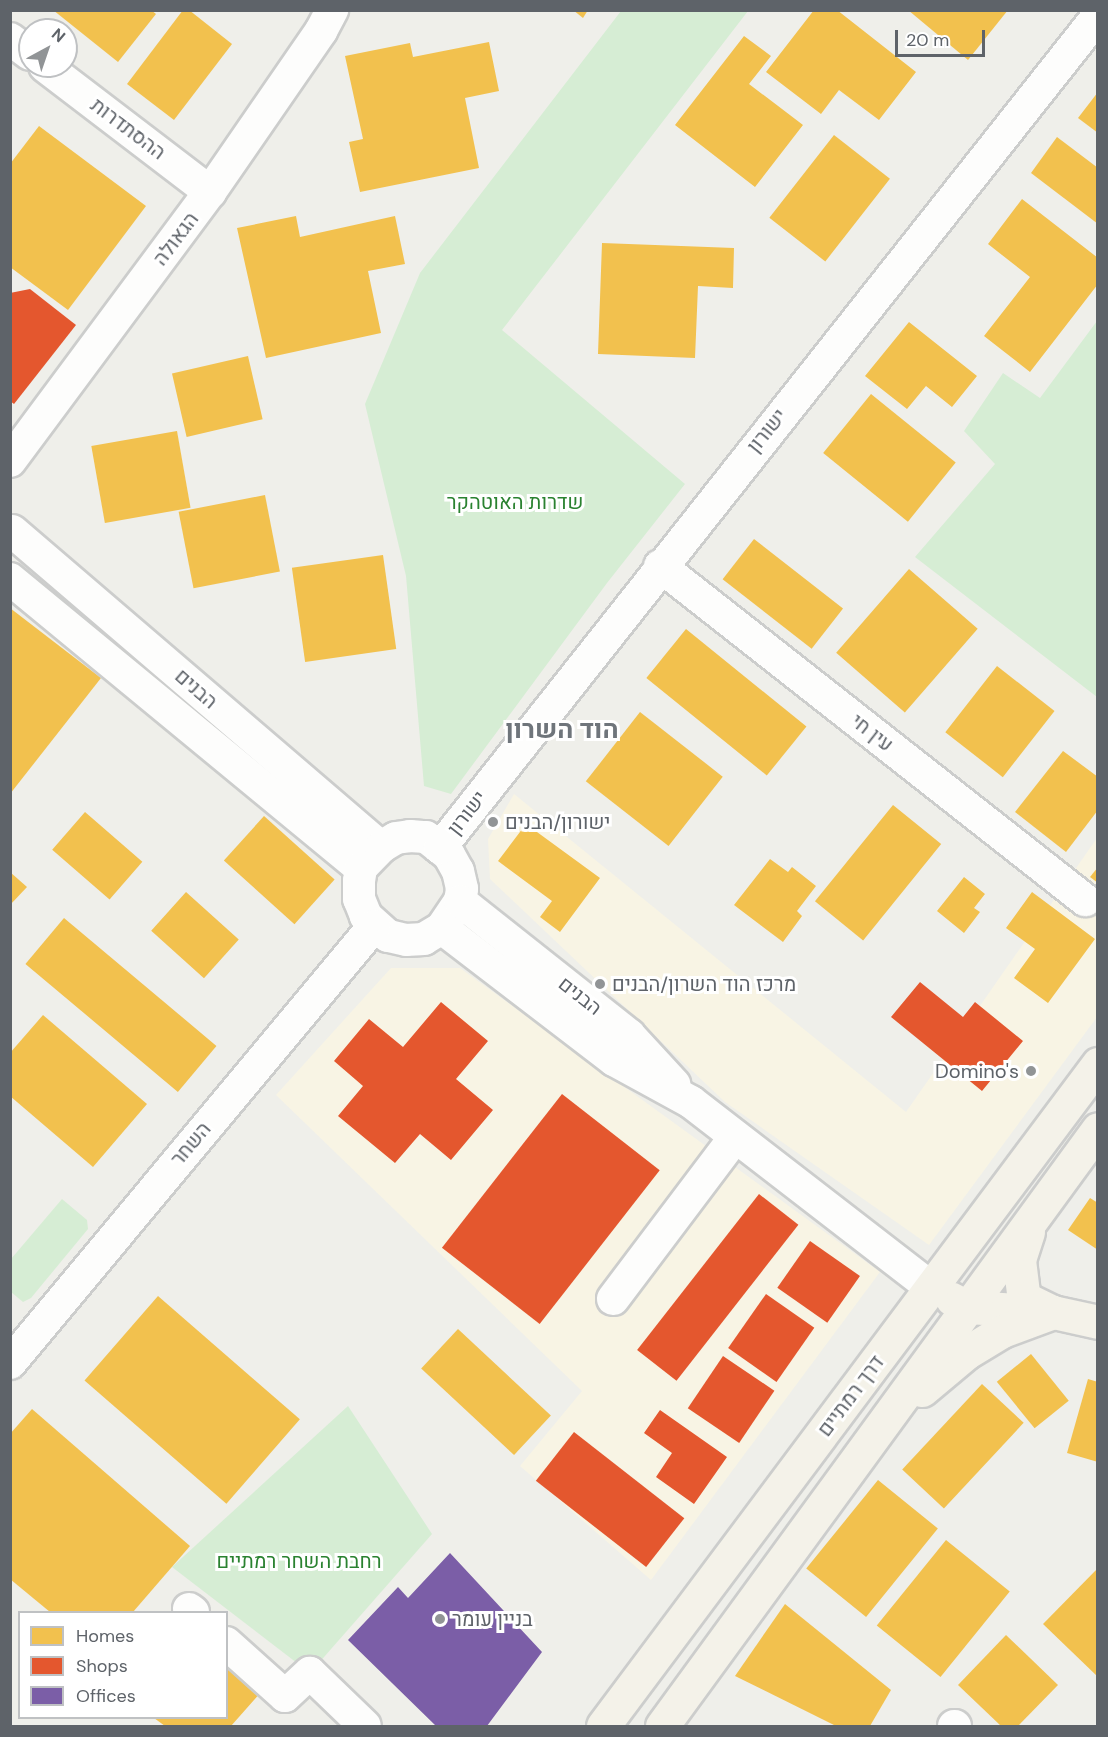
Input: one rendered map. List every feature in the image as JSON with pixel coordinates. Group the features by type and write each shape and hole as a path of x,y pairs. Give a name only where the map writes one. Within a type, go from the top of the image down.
{"main road":[{"name":"דרך רמתיים","path":"603,1726 1098,1064"},
{"name":"דרך רמתיים","path":"662,1726 1098,1129"},
{"path":"1033,1219 1019,1260 1024,1298 1053,1312"},
{"path":"932,1288 967,1307 1053,1312 1098,1322"},
{"path":"885,1420 966,1353 1002,1332 1053,1312"}],"street":[{"name":"הגאולה","path":"10,461 210,192 321,32 332,10"},
{"name":"ישורון","path":"440,848 660,566 1098,16"},
{"name":"ההסתדרות","path":"61,78 210,192"},
{"name":"הבנים","path":"11,526 371,858"},
{"name":"עין חי","path":"660,566 1085,900"},
{"name":"הבנים","path":"10,579 371,858"},
{"path":"426,837 440,848 449,855 458,871 462,889 460,901 442,928 424,939 406,940 388,936 374,926 366,916 359,899 371,858 396,838 426,837"},
{"name":"הבנים","path":"460,901 629,1035 691,1102 932,1288"},
{"name":"השחר","path":"10,1363 374,926"},
{"name":"הבנים","path":"442,928 614,1060 691,1102"},
{"path":"613,1299 735,1137"},
{"path":"228,1645 285,1696 310,1673 364,1726"}],"shaded area":[{"path":"514,794 906,1112 1097,838 1097,1017 929,1245 725,1102 490,879 488,839"},
{"path":"391,968 460,968 880,1272 651,1580 520,1466 582,1391 276,1095"}],"green space":[{"name":"שדרות האוטהקר","path":"621,11 748,11 502,330 685,484 607,583 451,794 424,786 406,576 365,404 420,273"},
{"path":"1097,321 1097,697 915,557 995,464 964,431 1003,373 1040,398"},
{"path":"62,1199 87,1220 88,1229 31,1298 23,1302 11,1292 11,1259"},
{"name":"רחבת השחר רמתיים","path":"348,1406 432,1534 310,1673 172,1567"}],"building: Homes":[{"path":"53,10 151,10 156,14 118,62 78,30 78,18 63,18"},
{"path":"183,10 189,10 232,44 174,120 127,84"},
{"path":"573,10 588,10 583,18"},
{"path":"814,10 837,10 916,72 879,120 839,90 821,114 766,72"},
{"path":"908,10 1008,10 968,60"},
{"path":"744,36 771,56 749,84 803,125 755,187 675,125"},
{"path":"489,42 499,91 465,98 479,168 360,192 349,142 363,139 345,56 410,43 413,57"},
{"path":"1098,92 1098,133 1078,118"},
{"path":"39,126 146,206 68,310 10,267 10,164"},
{"path":"834,135 890,179 825,261 769,218"},
{"path":"1057,137 1098,168 1098,224 1031,173"},
{"path":"1022,199 1098,258 1098,284 1030,372 984,336 1030,277 988,244"},
{"path":"296,216 300,237 395,216 405,264 368,271 381,333 266,358 237,228"},
{"path":"602,243 734,248 733,288 698,286 695,358 598,354"},
{"path":"909,322 977,376 952,407 926,386 907,409 865,376"},
{"path":"248,356 263,419 187,437 172,374"},
{"path":"871,394 956,463 908,522 823,453"},
{"path":"177,431 191,508 105,523 91,446"},
{"path":"265,495 280,572 193,588 179,512"},
{"path":"754,539 843,609 812,649 723,579"},
{"path":"383,555 396,649 305,662 292,568"},
{"path":"909,569 978,629 905,712 836,653"},
{"path":"10,608 101,678 10,794"},
{"path":"686,629 806,727 767,776 646,678"},
{"path":"997,666 1055,711 1003,777 945,732"},
{"path":"640,712 723,777 669,846 586,781"},
{"path":"1063,751 1098,777 1098,810 1066,852 1015,812"},
{"path":"893,805 941,844 863,940 815,901"},
{"path":"85,812 142,862 110,900 52,850"},
{"path":"264,816 335,880 294,924 224,861"},
{"path":"526,824 600,878 560,932 540,917 552,901 498,861"},
{"path":"770,859 788,872 792,867 816,886 797,911 802,916 783,942 734,905"},
{"path":"1098,867 1098,883 1090,877"},
{"path":"10,872 27,887 10,905"},
{"path":"964,877 985,894 974,908 980,912 964,933 937,911"},
{"path":"186,892 239,940 204,978 151,931"},
{"path":"1032,892 1095,939 1048,1003 1014,978 1035,949 1006,928"},
{"path":"64,918 216,1046 178,1092 25,964"},
{"path":"43,1015 147,1104 93,1167 10,1096 10,1053"},
{"path":"1090,1198 1098,1203 1098,1250 1068,1230"},
{"path":"158,1296 300,1419 226,1504 85,1381"},
{"path":"458,1329 551,1416 514,1455 421,1368"},
{"path":"1031,1354 1069,1401 1035,1428 997,1382"},
{"path":"1088,1379 1098,1382 1098,1462 1067,1453"},
{"path":"982,1384 1024,1423 944,1508 902,1470"},
{"path":"32,1409 190,1546 134,1611 49,1611 10,1579 10,1434"},
{"path":"878,1480 938,1528 866,1617 806,1569"},
{"path":"946,1540 1010,1592 941,1677 877,1625"},
{"path":"1098,1568 1098,1677 1043,1624"},
{"path":"785,1604 891,1690 870,1726 836,1726 735,1676"},
{"path":"1006,1635 1058,1685 1018,1726 1001,1726 958,1685"},
{"path":"228,1662 262,1691 231,1726 165,1726 155,1719 228,1719"}],"building: Shops":[{"path":"30,289 76,325 14,404 10,401 10,293"},
{"path":"920,982 963,1017 975,1002 1023,1041 982,1091 891,1017"},
{"path":"441,1002 488,1041 456,1079 493,1110 451,1160 420,1134 395,1163 338,1116 363,1086 334,1061 369,1019 403,1047"},
{"path":"562,1094 660,1170 540,1324 442,1248"},
{"path":"759,1194 798,1225 676,1381 637,1350"},
{"path":"810,1241 860,1276 827,1323 777,1288"},
{"path":"766,1294 814,1328 776,1382 728,1348"},
{"path":"723,1356 774,1391 739,1443 688,1408"},
{"path":"660,1410 727,1457 694,1504 656,1477 672,1453 644,1433"},
{"path":"574,1432 684,1518 646,1567 536,1481"}],"building: Offices":[{"name":"בניין עומר","path":"450,1553 542,1652 487,1726 436,1726 348,1640 398,1587 408,1598"}],"place":[{"name":"ישורון/הבנים","path":"493,822"},
{"name":"מרכז הוד השרון/הבנים","path":"600,984"},
{"name":"Domino's","path":"1031,1071"},
{"name":"בניין עומר","path":"440,1619"}],"district":[{"name":"הוד השרון","path":"562,730"}]}
